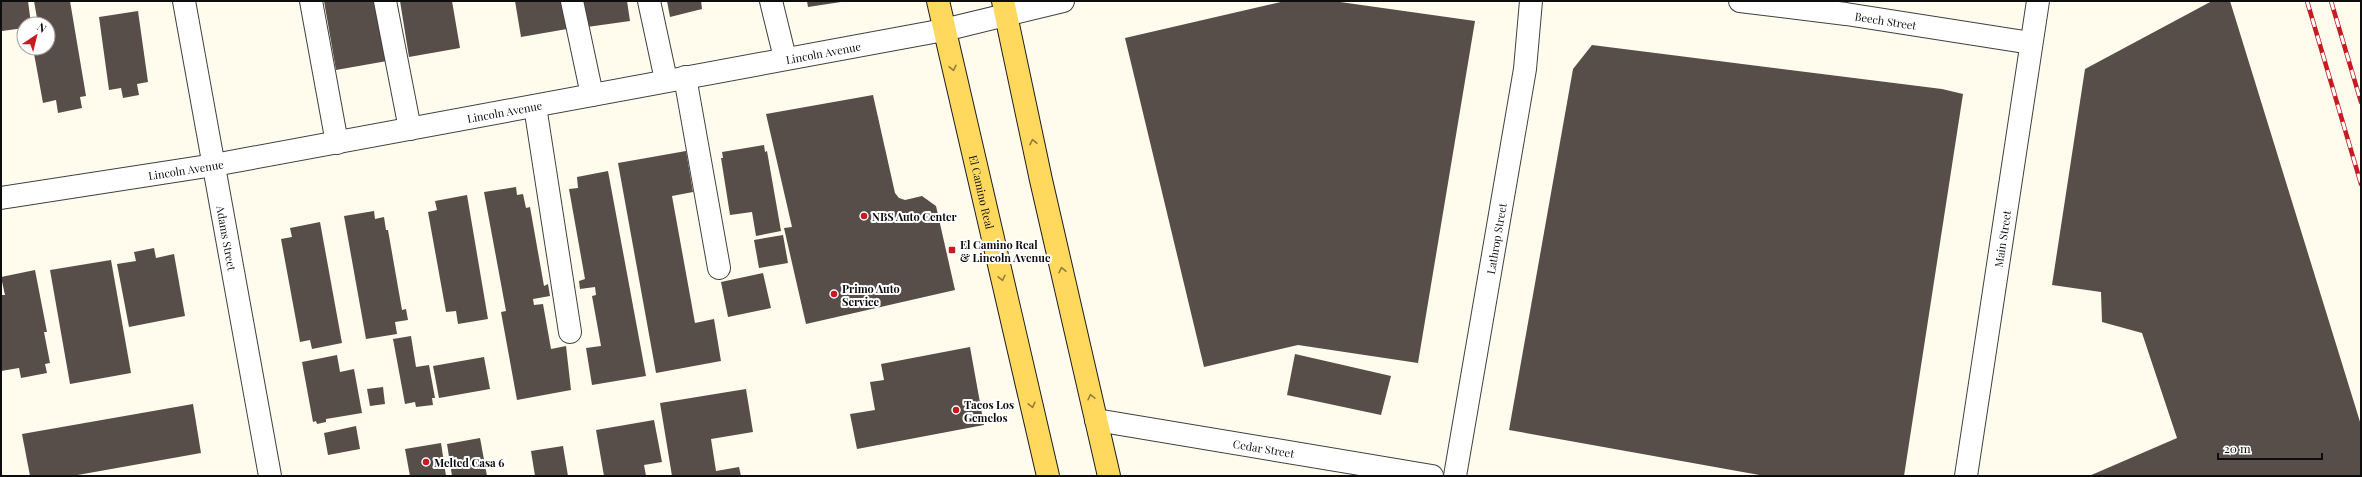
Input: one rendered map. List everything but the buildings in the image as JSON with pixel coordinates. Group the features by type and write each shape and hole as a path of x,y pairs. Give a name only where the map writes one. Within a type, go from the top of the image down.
{"main road":[{"name":"El Camino Real","path":"938,1 1048,476"},
{"path":"1005,8 1041,180 1109,476"}],"street":[{"name":"Adams Street","path":"184,1 270,476"},
{"path":"311,1 337,142"},
{"path":"385,1 410,129"},
{"path":"572,1 592,95"},
{"path":"649,1 676,79 719,268"},
{"path":"771,1 785,58"},
{"path":"1005,8 1063,1"},
{"name":"Lathrop Street","path":"1455,476 1525,69 1531,1"},
{"name":"Beech Street","path":"1740,1 1846,14 2031,43"},
{"name":"Main Street","path":"1966,476 2038,1"},
{"name":"Lincoln Avenue","path":"1,198 214,165 785,58 944,30 1005,8"},
{"path":"535,106 570,332"},
{"name":"Cedar Street","path":"1096,420 1432,476"}],"railway":[{"path":"2307,1 2361,184"},
{"path":"2331,1 2361,102"}],"place":[{"name":"NBS Auto Center","path":"864,216"},
{"name":"El Camino Real & Lincoln Avenue","path":"952,250"},
{"name":"Primo Auto Service","path":"834,294"},
{"name":"Tacos Los Gemelos","path":"956,410"},
{"name":"Melted Casa 6","path":"426,462"}]}
